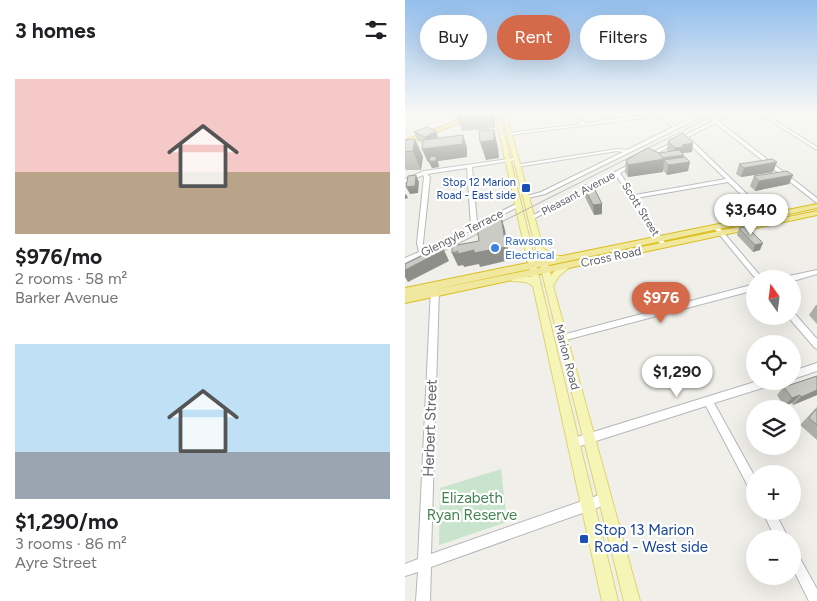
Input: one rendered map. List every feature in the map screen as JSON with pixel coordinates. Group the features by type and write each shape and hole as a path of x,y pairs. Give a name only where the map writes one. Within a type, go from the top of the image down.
{"highway":[{"name":"Cross Road","path":"405,292 435,289 533,270 771,219 817,206"},
{"name":"Cross Road","path":"771,219 817,213"},
{"name":"Cross Road","path":"405,299 435,289"}],"main road":[{"name":"Marion Road","path":"504,141 527,198 632,601"},
{"name":"Marion Road","path":"510,141 519,205 533,270 610,601"},
{"path":"539,249 565,263 549,286"},
{"path":"530,254 512,274 537,285"}],"street":[{"path":"527,198 543,193 648,141"},
{"name":"Pleasant Avenue","path":"531,218 676,141"},
{"path":"688,141 771,219"},
{"path":"741,141 817,201"},
{"path":"804,141 817,149"},
{"path":"405,180 424,173 469,166 513,162 524,164 617,150 627,151"},
{"path":"469,166 474,226"},
{"name":"Scott Street","path":"617,172 662,242"},
{"path":"424,173 427,177 420,243 421,250 424,252"},
{"path":"634,197 730,180"},
{"name":"Glengyle Terrace","path":"405,261 519,205"},
{"path":"719,230 752,270"},
{"path":"801,276 817,272"},
{"name":"Herbert Street","path":"423,601 435,289"},
{"path":"562,338 746,290"},
{"path":"800,325 817,345"},
{"path":"573,443 746,389"},
{"path":"708,401 746,471"},
{"path":"405,570 605,499"},
{"path":"801,572 816,601"}],"green space":[{"name":"Elizabeth Ryan Reserve","path":"501,469 507,522 439,545 440,488"}],"building":[{"path":"405,141 415,141 413,151 405,152"},
{"path":"423,141 463,141 463,144 422,149"},
{"path":"668,141 691,141 693,143 682,145 684,147 675,148"},
{"path":"648,148 659,153 664,159 628,165 626,160"},
{"path":"679,150 684,155 663,158 659,153"},
{"path":"436,156 436,161 429,161 430,157"},
{"path":"685,157 690,162 668,165 664,160"},
{"path":"772,159 777,162 744,168 739,164"},
{"path":"787,171 793,175 759,181 754,176"},
{"path":"416,175 415,186 406,187 408,176"},
{"path":"592,184 602,204 593,205 583,185"},
{"path":"501,216 506,247 474,253 474,250 458,254 458,251 452,253 452,246 479,241 477,227"},
{"path":"746,226 763,243 755,245 739,228"},
{"path":"440,247 444,250 405,270 405,264"},
{"path":"817,376 817,390 801,397 800,395 792,398 786,390 801,390 801,381"},
{"path":"815,410 817,411 817,425 809,418"}],"tram line":[{"path":"432,257 662,141"}],"place":[{"name":"Stop 12 Marion Road - East side","path":"526,188"},
{"name":"Rawsons Electrical","path":"495,248"},
{"name":"Stop 13 Marion Road - West side","path":"584,539"}]}
